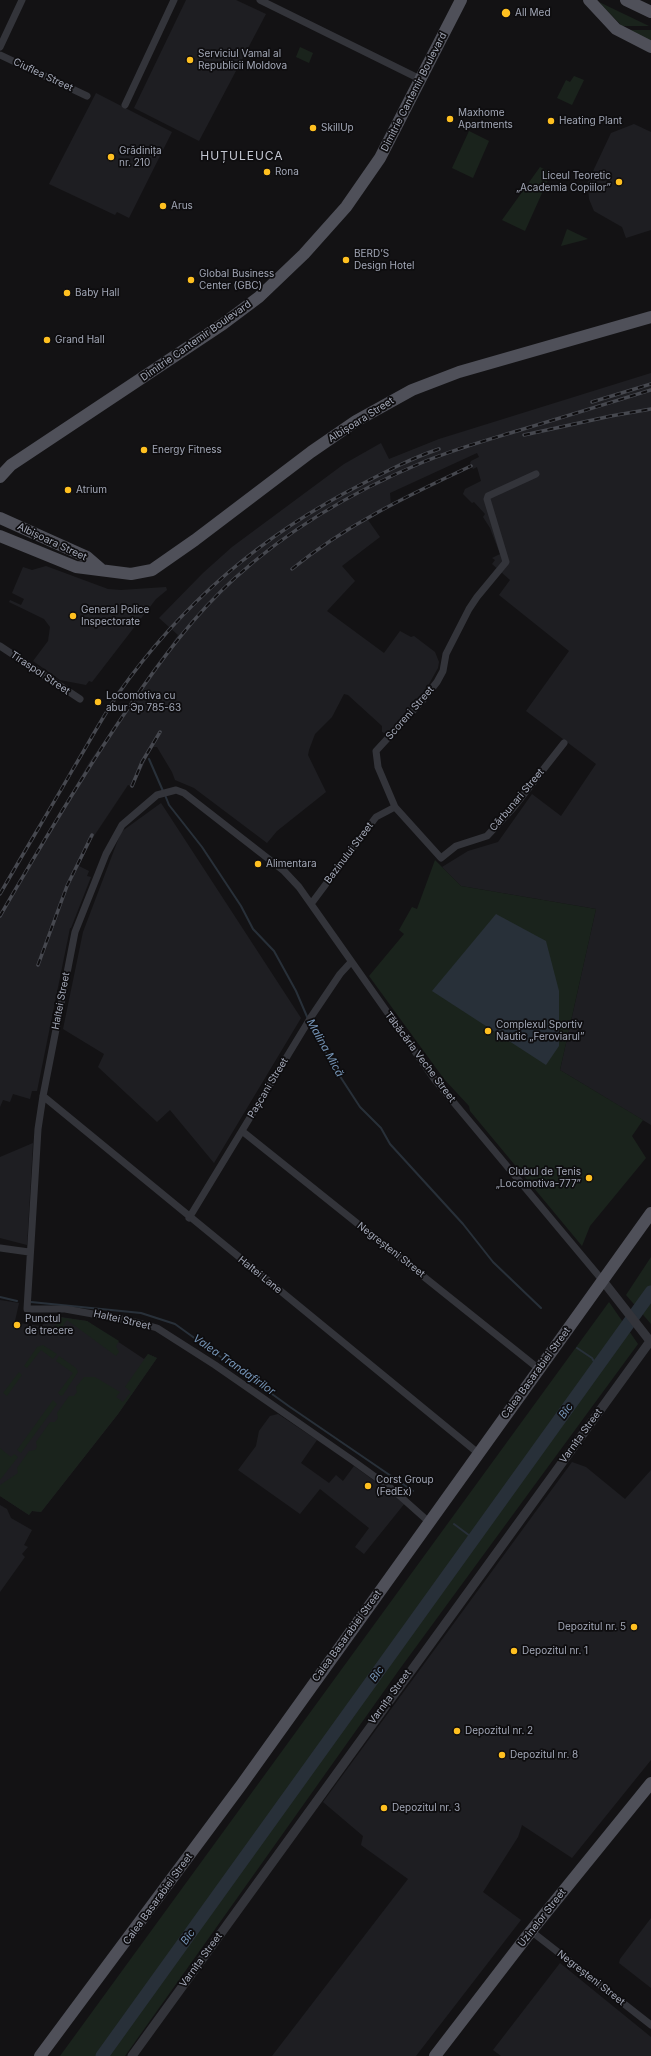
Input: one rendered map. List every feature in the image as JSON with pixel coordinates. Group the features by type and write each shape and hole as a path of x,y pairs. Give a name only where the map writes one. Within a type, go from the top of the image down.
{"main road":[{"name":"Dimitrie Cantemir Boulevard","path":"0,477 6,467 223,324 259,297 290,269 325,232 372,170 422,80 461,0"},
{"path":"589,0 616,29 651,47"},
{"path":"626,0 651,12"},
{"name":"Albișoara Street","path":"0,536 76,567 130,574 145,572 161,565 311,452 356,421 412,390 458,372 651,317"},
{"name":"Albișoara Street","path":"0,518 87,557 102,570"},
{"name":"Calea Basarabiei Street","path":"40,2056 242,1784 651,1213"},
{"name":"Uzinelor Street","path":"435,2056 531,1931 651,1783"}],"street":[{"path":"0,47 22,0"},
{"path":"125,105 174,0"},
{"path":"260,0 422,80"},
{"name":"Ciuflea Street","path":"0,54 87,96"},
{"name":"Scoreni Street","path":"395,807 378,767 376,751 422,701 437,682 443,671 446,654 469,609 506,562 487,499 488,496 536,474"},
{"name":"Tiraspol Street","path":"0,646 80,699"},
{"name":"Cărbunari Street","path":"395,807 441,858 456,846 487,836 513,808 564,743"},
{"name":"Haltei Street","path":"174,791 161,793 151,799 119,829 106,854 87,898 74,938 38,1129 29,1252 27,1309 65,1309 132,1321 157,1328 215,1365 352,1460 392,1489 429,1522"},
{"name":"Tăbăcăria Veche Street","path":"174,791 184,793 284,871 311,904 435,1080 603,1281 649,1339"},
{"name":"Bazinului Street","path":"311,904 376,816 395,807"},
{"name":"Pașcani Street","path":"189,1218 309,1020 340,974 351,962"},
{"name":"Haltei Lane","path":"43,1096 189,1218 478,1453"},
{"name":"Negreșteni Street","path":"242,1131 539,1369"},
{"path":"0,1248 29,1252"},
{"name":"Varnița Street","path":"132,2056 649,1339"},
{"name":"Negreșteni Street","path":"531,1931 651,2025"}],"shaded area":[{"name":"Serviciul Vamal al Republicii Moldova","path":"186,0 236,0 266,14 199,141 134,108"},
{"path":"599,2 649,26 622,26"},
{"path":"628,30 651,30 651,41"},
{"path":"300,47 313,53 309,63 296,57"},
{"path":"574,76 584,80 572,105 557,98 566,80 570,82"},
{"name":"Grădinița nr. 210","path":"96,93 172,132 129,218 117,212 115,215 49,184"},
{"name":"Liceul Teoretic „Academia Copiilor”","path":"634,124 651,132 651,230 626,238 622,227 594,211 589,199 588,187 586,186 611,133"},
{"path":"469,131 489,141 473,178 452,168"},
{"path":"540,167 551,173 525,231 502,220"},
{"path":"567,229 588,239 561,246"},
{"path":"651,373 651,1125 560,1070 596,909 461,886 442,867 468,851 498,842 532,794 561,816 596,764 526,711 569,651 499,595 510,580 492,564 495,560 492,558 500,554 490,528 483,517 485,514 474,502 472,503 463,494 465,489 481,481 477,467 473,469 470,463 479,457 477,453 390,493 391,506 368,520 380,537 342,566 355,581 327,611 384,653 400,631 411,637 414,636 435,652 439,662 438,668 425,691 387,734 382,732 382,726 348,695 344,694 332,717 315,734 308,755 326,792 277,831 267,843 194,788 175,780 157,747 152,747 133,787 128,785 92,839 79,866 89,871 87,876 91,877 70,928 37,1091 32,1091 30,1099 13,1094 10,1102 3,1100 0,1107 0,914 90,761 178,635 159,618 203,573 232,547 344,464 381,443 389,459 439,439"},
{"path":"46,566 108,589 121,590 166,587 167,590 156,599 92,682 89,681 86,685 60,680 33,661 48,641 50,627 44,619 9,602 10,600 21,605 24,599 12,593 23,567 32,570"},
{"path":"161,803 301,1018 214,1163 170,1110 157,1122 98,1067 104,1054 63,1029 83,932 121,832"},
{"name":"Complexul Sportiv Nautic „Feroviarul”","path":"435,860 461,886 596,909 560,1070 643,1120 632,1136 646,1158 590,1226 582,1246 470,1111 469,1106 444,1079 369,976 404,934 399,930 412,907 417,909"},
{"path":"496,914 546,941 559,991 559,1046 546,1065 432,991"},
{"path":"33,1143 27,1245 0,1238 0,1157"},
{"path":"651,1257 651,1324 626,1295"},
{"path":"0,1300 19,1303 15,1321 18,1323 41,1326 46,1322 48,1315 87,1321 144,1359 148,1354 157,1358 118,1414 41,1512 32,1511 29,1515 0,1496"},
{"path":"609,1302 638,1344 399,1670 125,2056 60,2056"},
{"path":"58,1317 87,1321 119,1341 116,1346 119,1352 116,1356 67,1320 59,1331 55,1328"},
{"path":"43,1345 57,1354 53,1359 41,1350 27,1368 24,1366 37,1347"},
{"path":"148,1354 157,1358 118,1414 41,1512 32,1511 29,1515 0,1496 0,1485 18,1473 17,1468 29,1451 35,1450 37,1447 36,1442 50,1422 55,1422 58,1418 57,1413 69,1396 74,1396 77,1392 76,1387 84,1377 95,1377 120,1392 116,1397 123,1402 131,1392 125,1387"},
{"path":"59,1356 76,1368 78,1372 61,1396 58,1393 73,1373 56,1361"},
{"path":"19,1372 22,1375 7,1396 3,1393"},
{"path":"53,1400 57,1404 21,1453 17,1450"},
{"path":"278,1414 317,1440 301,1463 329,1483 336,1475 343,1481 354,1466 405,1503 364,1554 355,1547 369,1528 320,1489 300,1514 238,1470 256,1446 259,1431 270,1416"},
{"path":"0,1448 11,1457 14,1454 18,1457 0,1480"},
{"path":"572,1462 586,1467 625,1499 651,1470 651,1760 572,1858 522,1825 518,1837 483,1892 521,1920 416,2056 272,2056 408,1879 361,1845 363,1836 323,1802"},
{"path":"0,1505 7,1509 11,1518 32,1530 24,1545 28,1547 22,1554 25,1557 0,1592"},
{"path":"651,1918 651,1988 619,1963 620,1959"},
{"path":"560,1963 651,2037 651,2056 501,2056 493,2050"}],"waterway":[{"name":"Malina Mică","path":"149,759 163,791"},
{"name":"Malina Mică","path":"165,795 169,805 202,847 241,906 253,929 274,951 296,991 308,1019"},
{"name":"Malina Mică","path":"310,1023 332,1064 360,1107 381,1128 390,1144 463,1224 493,1262 541,1308"},
{"name":"Bîc","path":"102,2056 651,1292"},
{"name":"Valea Trandafirilor","path":"0,1297 17,1301"},
{"name":"Valea Trandafirilor","path":"31,1302 141,1313 175,1324 290,1407 413,1491"},
{"name":"Malina Mică","path":"577,1348 592,1358 597,1367"},
{"name":"Valea Trandafirilor","path":"454,1524 474,1539"}],"railway":[{"path":"592,402 651,384"},
{"path":"0,916 47,836 112,732 178,639 220,592 277,543 300,527 347,499 421,463 468,446 651,390"},
{"path":"524,435 651,409"},
{"path":"0,894 118,694 169,630 197,601 259,548 326,503 371,479 439,449"},
{"path":"292,569 355,525 400,500 471,466"},
{"path":"132,786 142,762 160,732"},
{"path":"38,965 67,886 92,835"}],"place":[{"name":"All Med","path":"506,13"},
{"name":"Serviciul Vamal al Republicii Moldova","path":"190,60"},
{"name":"Maxhome Apartments","path":"450,119"},
{"name":"Heating Plant","path":"551,121"},
{"name":"SkillUp","path":"313,128"},
{"name":"Grădinița nr. 210","path":"111,157"},
{"name":"Rona","path":"267,172"},
{"name":"Liceul Teoretic „Academia Copiilor”","path":"619,182"},
{"name":"Arus","path":"163,206"},
{"name":"BERD’S Design Hotel","path":"346,260"},
{"name":"Global Business Center (GBC)","path":"191,280"},
{"name":"Baby Hall","path":"67,293"},
{"name":"Grand Hall","path":"47,340"},
{"name":"Energy Fitness","path":"144,450"},
{"name":"Atrium","path":"68,490"},
{"name":"General Police Inspectorate","path":"73,616"},
{"name":"Locomotiva cu abur Эр 785-63","path":"98,702"},
{"name":"Alimentara","path":"258,864"},
{"name":"Complexul Sportiv Nautic „Feroviarul”","path":"488,1031"},
{"name":"Clubul de Tenis „Locomotiva-777”","path":"589,1178"},
{"name":"Punctul de trecere","path":"17,1325"},
{"name":"Corst Group (FedEx)","path":"368,1486"},
{"name":"Depozitul nr. 5","path":"634,1627"},
{"name":"Depozitul nr. 1","path":"514,1651"},
{"name":"Depozitul nr. 2","path":"457,1731"},
{"name":"Depozitul nr. 8","path":"502,1755"},
{"name":"Depozitul nr. 3","path":"384,1808"}],"district":[{"name":"HUȚULEUCA","path":"242,156"}]}
